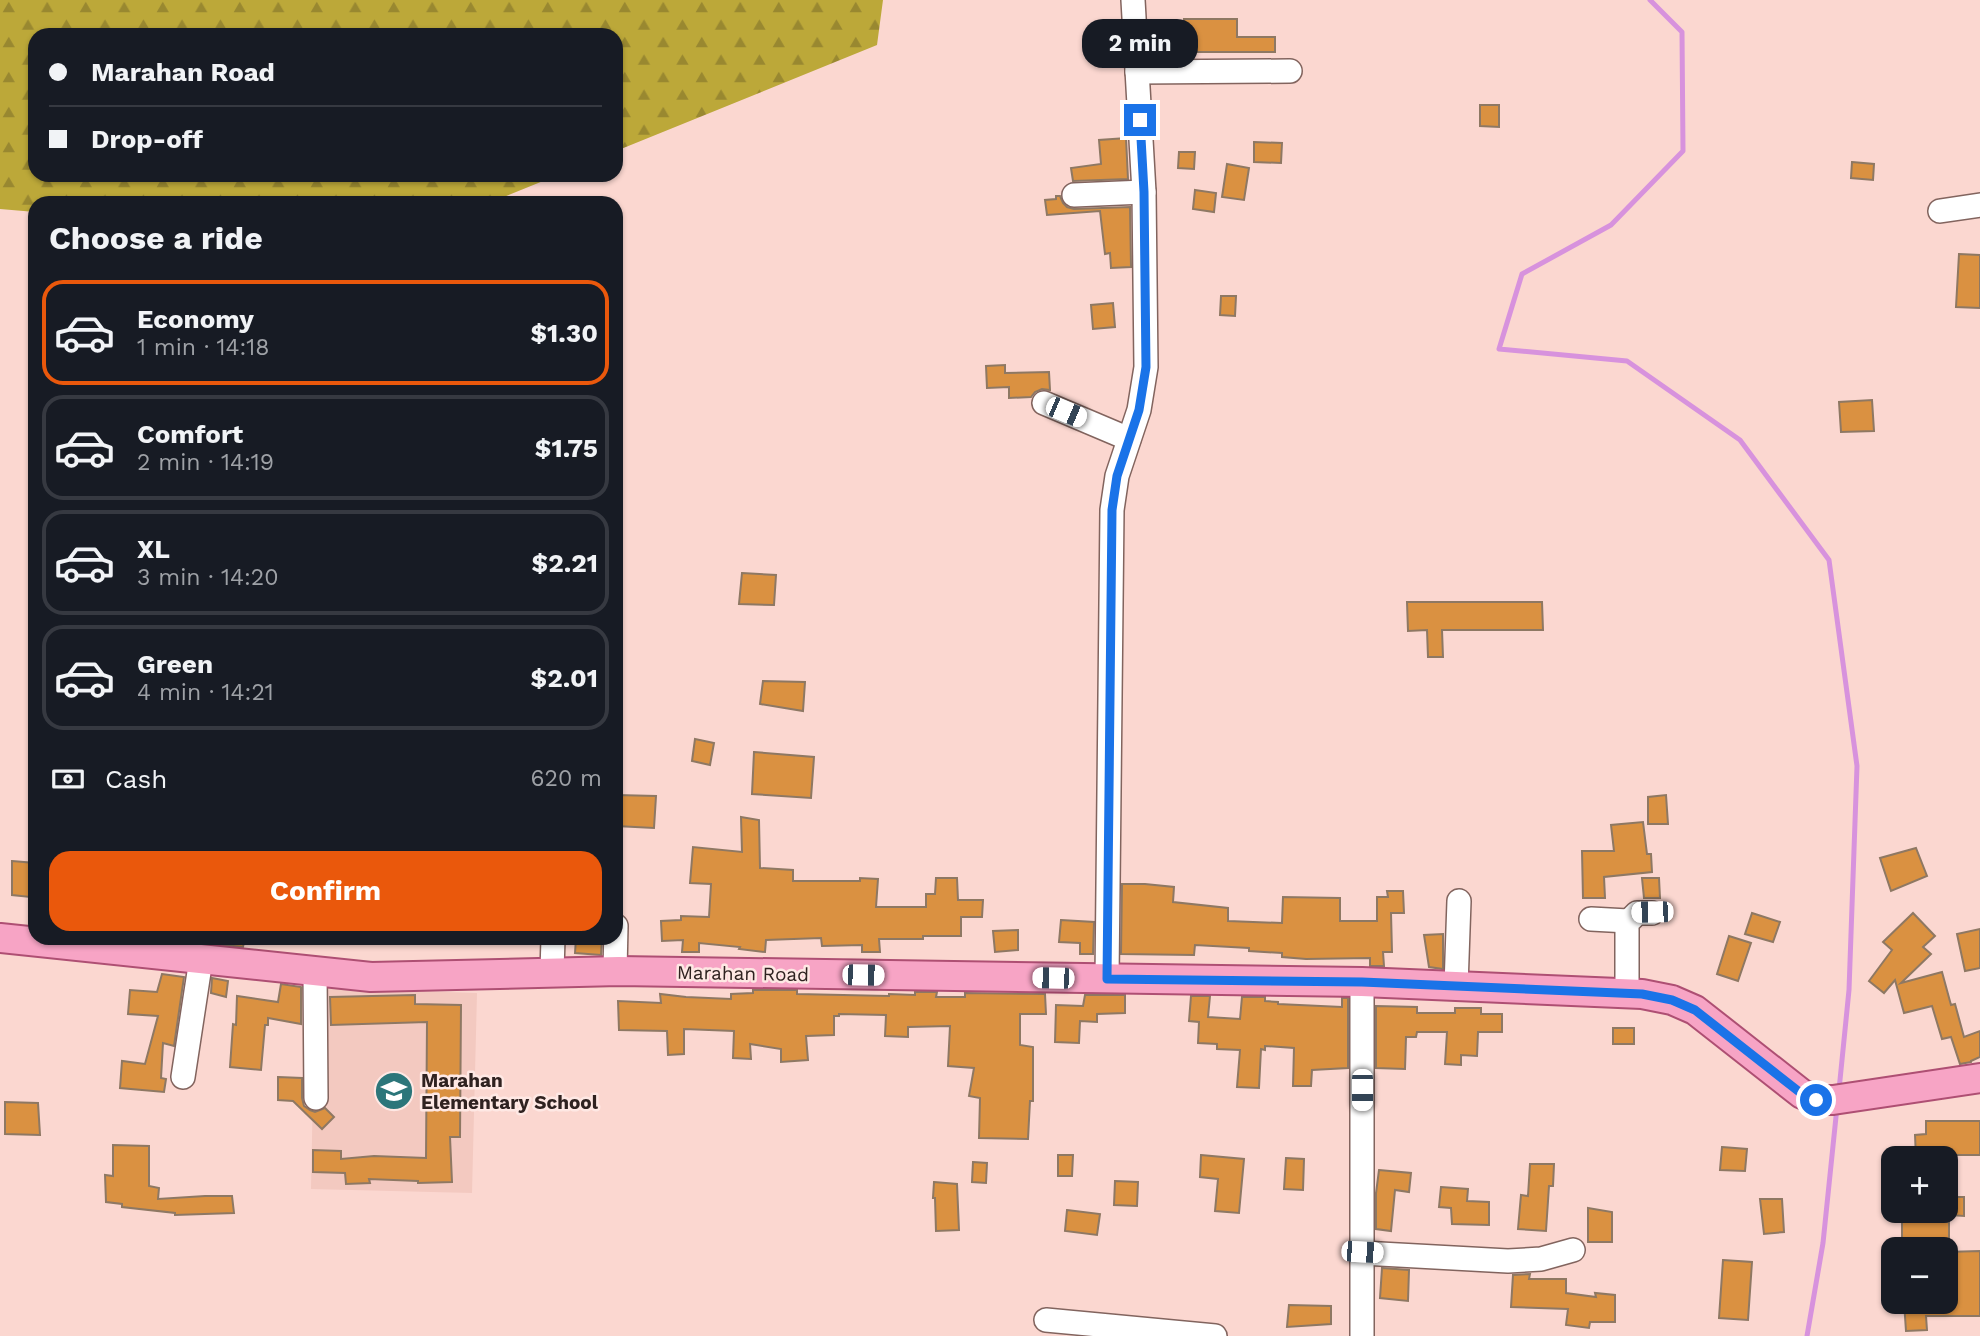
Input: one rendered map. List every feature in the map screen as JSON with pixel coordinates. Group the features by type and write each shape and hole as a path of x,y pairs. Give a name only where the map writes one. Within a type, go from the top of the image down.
{"main road":[{"name":"Marahan Road","path":"0,938 28,940"},
{"name":"Marahan Road","path":"126,945 201,959 371,977 615,971 1362,982 1627,994 1672,1000 1695,1010 1802,1094 1816,1100 1879,1094 1980,1078"}],"street":[{"path":"1107,979 1112,510 1117,476 1139,410 1146,367 1144,192 1133,0"},
{"path":"1137,72 1290,71"},
{"path":"1074,195 1144,192"},
{"path":"1940,211 1980,205"},
{"path":"1044,403 1129,439"},
{"path":"1456,986 1459,901"},
{"path":"1591,919 1628,920 1637,913 1652,912"},
{"path":"1627,994 1628,920"},
{"path":"552,972 553,945"},
{"path":"615,971 616,945"},
{"path":"183,1077 201,959"},
{"path":"315,971 316,1098"},
{"path":"1362,982 1362,1336"},
{"path":"1362,1252 1508,1261 1541,1259 1573,1250"},
{"path":"1046,1320 1215,1336"}],"shaded area":[{"name":"Marahan Elementary School","path":"315,988 477,993 472,1193 311,1189"}],"green space":[{"path":"0,0 883,0 877,45 623,148 623,28 28,28 28,182 541,182 506,196 28,196 28,211 0,209"}],"building":[{"path":"1184,19 1237,19 1237,37 1275,37 1275,52 1185,52"},
{"path":"1480,105 1499,105 1499,127 1480,126"},
{"path":"1126,138 1128,179 1073,181 1071,168 1101,164 1099,140"},
{"path":"1254,142 1282,143 1281,163 1254,162"},
{"path":"1179,152 1195,152 1194,169 1178,168"},
{"path":"1852,162 1874,164 1873,180 1851,178"},
{"path":"1227,164 1249,168 1244,200 1222,197"},
{"path":"1195,190 1216,193 1214,212 1193,209"},
{"path":"1056,196 1060,196 1067,207 1074,209 1130,207 1131,267 1111,268 1110,253 1105,254 1100,211 1047,215 1045,200 1056,199"},
{"path":"1959,254 1980,255 1980,308 1956,307"},
{"path":"1221,296 1236,296 1235,316 1220,315"},
{"path":"1113,303 1115,327 1093,329 1091,305"},
{"path":"1005,365 1005,373 1049,372 1050,390 1042,389 1031,397 1009,398 1009,387 987,388 986,366"},
{"path":"1872,400 1874,431 1841,432 1839,402"},
{"path":"742,573 776,575 774,605 739,604"},
{"path":"1407,602 1542,602 1543,630 1442,630 1443,657 1428,657 1427,630 1408,631"},
{"path":"763,681 805,682 803,711 760,704"},
{"path":"695,739 714,743 710,765 692,761"},
{"path":"754,752 814,757 811,798 752,794"},
{"path":"623,795 656,796 654,828 623,826"},
{"path":"1666,795 1668,824 1648,824 1648,797"},
{"path":"741,817 759,820 760,868 793,870 793,881 878,879 876,907 926,907 926,894 935,894 936,878 957,878 958,900 983,900 982,917 961,917 961,936 879,939 880,952 862,952 862,945 822,946 821,938 766,940 765,952 699,943 699,952 682,952 683,940 662,941 661,921 681,920 681,916 709,917 711,884 690,883 693,847 742,852"},
{"path":"1643,822 1647,854 1651,854 1652,872 1604,877 1605,898 1583,898 1582,851 1614,851 1611,825"},
{"path":"1916,848 1927,876 1891,891 1880,858"},
{"path":"12,861 28,862 28,897 12,895"},
{"path":"1642,878 1659,878 1660,898 1644,898"},
{"path":"1122,884 1174,887 1173,902 1228,908 1228,921 1282,923 1283,897 1340,898 1340,921 1377,921 1377,897 1388,897 1387,891 1403,891 1404,913 1391,913 1392,952 1383,952 1384,966 1370,966 1370,958 1306,959 1282,957 1282,953 1249,951 1249,948 1195,945 1194,955 1121,954"},
{"path":"1752,913 1780,922 1773,942 1745,934"},
{"path":"1913,913 1935,936 1923,947 1931,954 1901,983 1942,972 1964,1037 1980,1031 1980,1057 1971,1062 1960,1064 1951,1037 1942,1039 1932,1006 1904,1013 1895,980 1884,993 1869,981 1892,950 1883,942"},
{"path":"1061,920 1094,922 1093,954 1080,954 1080,943 1059,942"},
{"path":"1980,929 1980,968 1965,971 1957,934"},
{"path":"1018,930 1018,950 995,952 993,931"},
{"path":"1443,934 1443,969 1429,967 1424,935"},
{"path":"1729,936 1751,943 1738,981 1717,974"},
{"path":"576,945 602,945 601,955 575,953"},
{"path":"162,974 184,977 174,1046 163,1043 161,1078 166,1079 164,1092 120,1088 122,1061 145,1064 158,1016 128,1014 130,990 157,992"},
{"path":"212,978 228,981 226,997 211,993"},
{"path":"281,984 301,987 301,1024 268,1018 261,1070 230,1067 237,996 278,1002"},
{"path":"753,990 889,996 937,992 936,997 965,997 965,993 1045,994 1046,1014 1020,1014 1020,1045 1033,1047 1033,1101 1030,1101 1028,1139 979,1138 980,1098 969,1096 974,1068 948,1066 950,1026 908,1027 908,1037 885,1036 886,1015 839,1014 834,1016 834,1035 806,1036 808,1060 781,1062 781,1049 750,1044 751,1059 733,1058 734,1031 684,1029 684,1054 668,1055 667,1031 619,1030 618,1001 661,1003 660,994 731,999 731,994 753,993"},
{"path":"415,995 415,1004 461,1005 460,1137 450,1137 452,1182 418,1183 369,1179 370,1183 346,1184 345,1173 313,1172 313,1150 341,1151 341,1159 374,1156 426,1158 427,1022 331,1025 330,997"},
{"path":"1085,995 1125,995 1125,1013 1097,1014 1097,1022 1080,1021 1079,1043 1055,1042 1056,1005 1083,1006"},
{"path":"1191,996 1210,996 1208,1017 1240,1019 1242,997 1265,997 1265,1001 1278,1004 1342,1007 1342,998 1348,998 1348,1068 1312,1070 1311,1086 1293,1086 1294,1048 1265,1046 1265,1050 1261,1049 1259,1088 1237,1087 1240,1050 1217,1049 1217,1044 1198,1043 1199,1022 1189,1021"},
{"path":"1376,1006 1417,1007 1417,1013 1455,1013 1455,1008 1481,1008 1481,1014 1502,1014 1502,1032 1478,1032 1477,1056 1461,1055 1461,1065 1445,1064 1447,1032 1417,1032 1416,1037 1406,1037 1405,1069 1376,1068"},
{"path":"1613,1028 1634,1028 1634,1044 1613,1044"},
{"path":"278,1077 302,1078 304,1106 315,1112 325,1108 334,1117 322,1129 293,1101 278,1100"},
{"path":"5,1102 38,1103 40,1135 5,1134"},
{"path":"1926,1121 1980,1121 1980,1155 1958,1155 1958,1146 1915,1146 1915,1135 1926,1134"},
{"path":"113,1145 149,1146 149,1186 159,1188 158,1199 232,1196 234,1213 175,1215 106,1202 105,1175 113,1176"},
{"path":"1722,1147 1747,1149 1745,1171 1720,1170"},
{"path":"1058,1155 1073,1155 1072,1176 1058,1176"},
{"path":"1201,1155 1244,1159 1239,1213 1215,1211 1218,1179 1200,1177"},
{"path":"1286,1158 1304,1159 1303,1190 1284,1189"},
{"path":"973,1162 987,1163 986,1183 972,1182"},
{"path":"1530,1164 1554,1164 1553,1186 1549,1186 1546,1231 1518,1229 1521,1195 1528,1196"},
{"path":"1379,1170 1411,1173 1409,1192 1395,1190 1391,1231 1376,1229"},
{"path":"1115,1181 1138,1182 1137,1206 1114,1205"},
{"path":"934,1182 957,1184 959,1230 936,1231"},
{"path":"1441,1187 1468,1189 1467,1201 1489,1202 1489,1225 1452,1224 1451,1208 1439,1207"},
{"path":"1958,1197 1964,1197 1964,1216 1958,1216"},
{"path":"1760,1199 1782,1199 1784,1232 1764,1234"},
{"path":"1588,1208 1612,1212 1612,1242 1588,1242"},
{"path":"1067,1210 1100,1214 1097,1235 1065,1231"},
{"path":"1902,1223 1949,1223 1949,1237 1902,1237"},
{"path":"1980,1251 1980,1316 1926,1316 1927,1330 1906,1331 1905,1314 1958,1314 1958,1252"},
{"path":"1723,1260 1752,1262 1748,1320 1719,1318"},
{"path":"1382,1268 1409,1270 1408,1301 1380,1298"},
{"path":"1530,1274 1529,1279 1566,1279 1566,1293 1596,1297 1595,1293 1615,1295 1615,1322 1590,1322 1589,1328 1566,1325 1568,1309 1511,1307 1513,1275"},
{"path":"1289,1305 1331,1306 1331,1324 1287,1327"}],"waterway":[{"path":"1650,0 1682,32 1683,151 1611,225 1522,274 1499,349 1627,361 1740,440 1829,560 1857,766 1849,990 1839,1090"},
{"path":"1807,1336 1823,1243 1837,1107"}],"place":[{"name":"Marahan Elementary School","path":"394,1091"}],"route":[{"path":"1140,120 1144,192 1146,367 1139,410 1117,476 1112,510 1107,979 1362,982 1642,994 1672,1000 1695,1010 1802,1094 1816,1100"}]}
